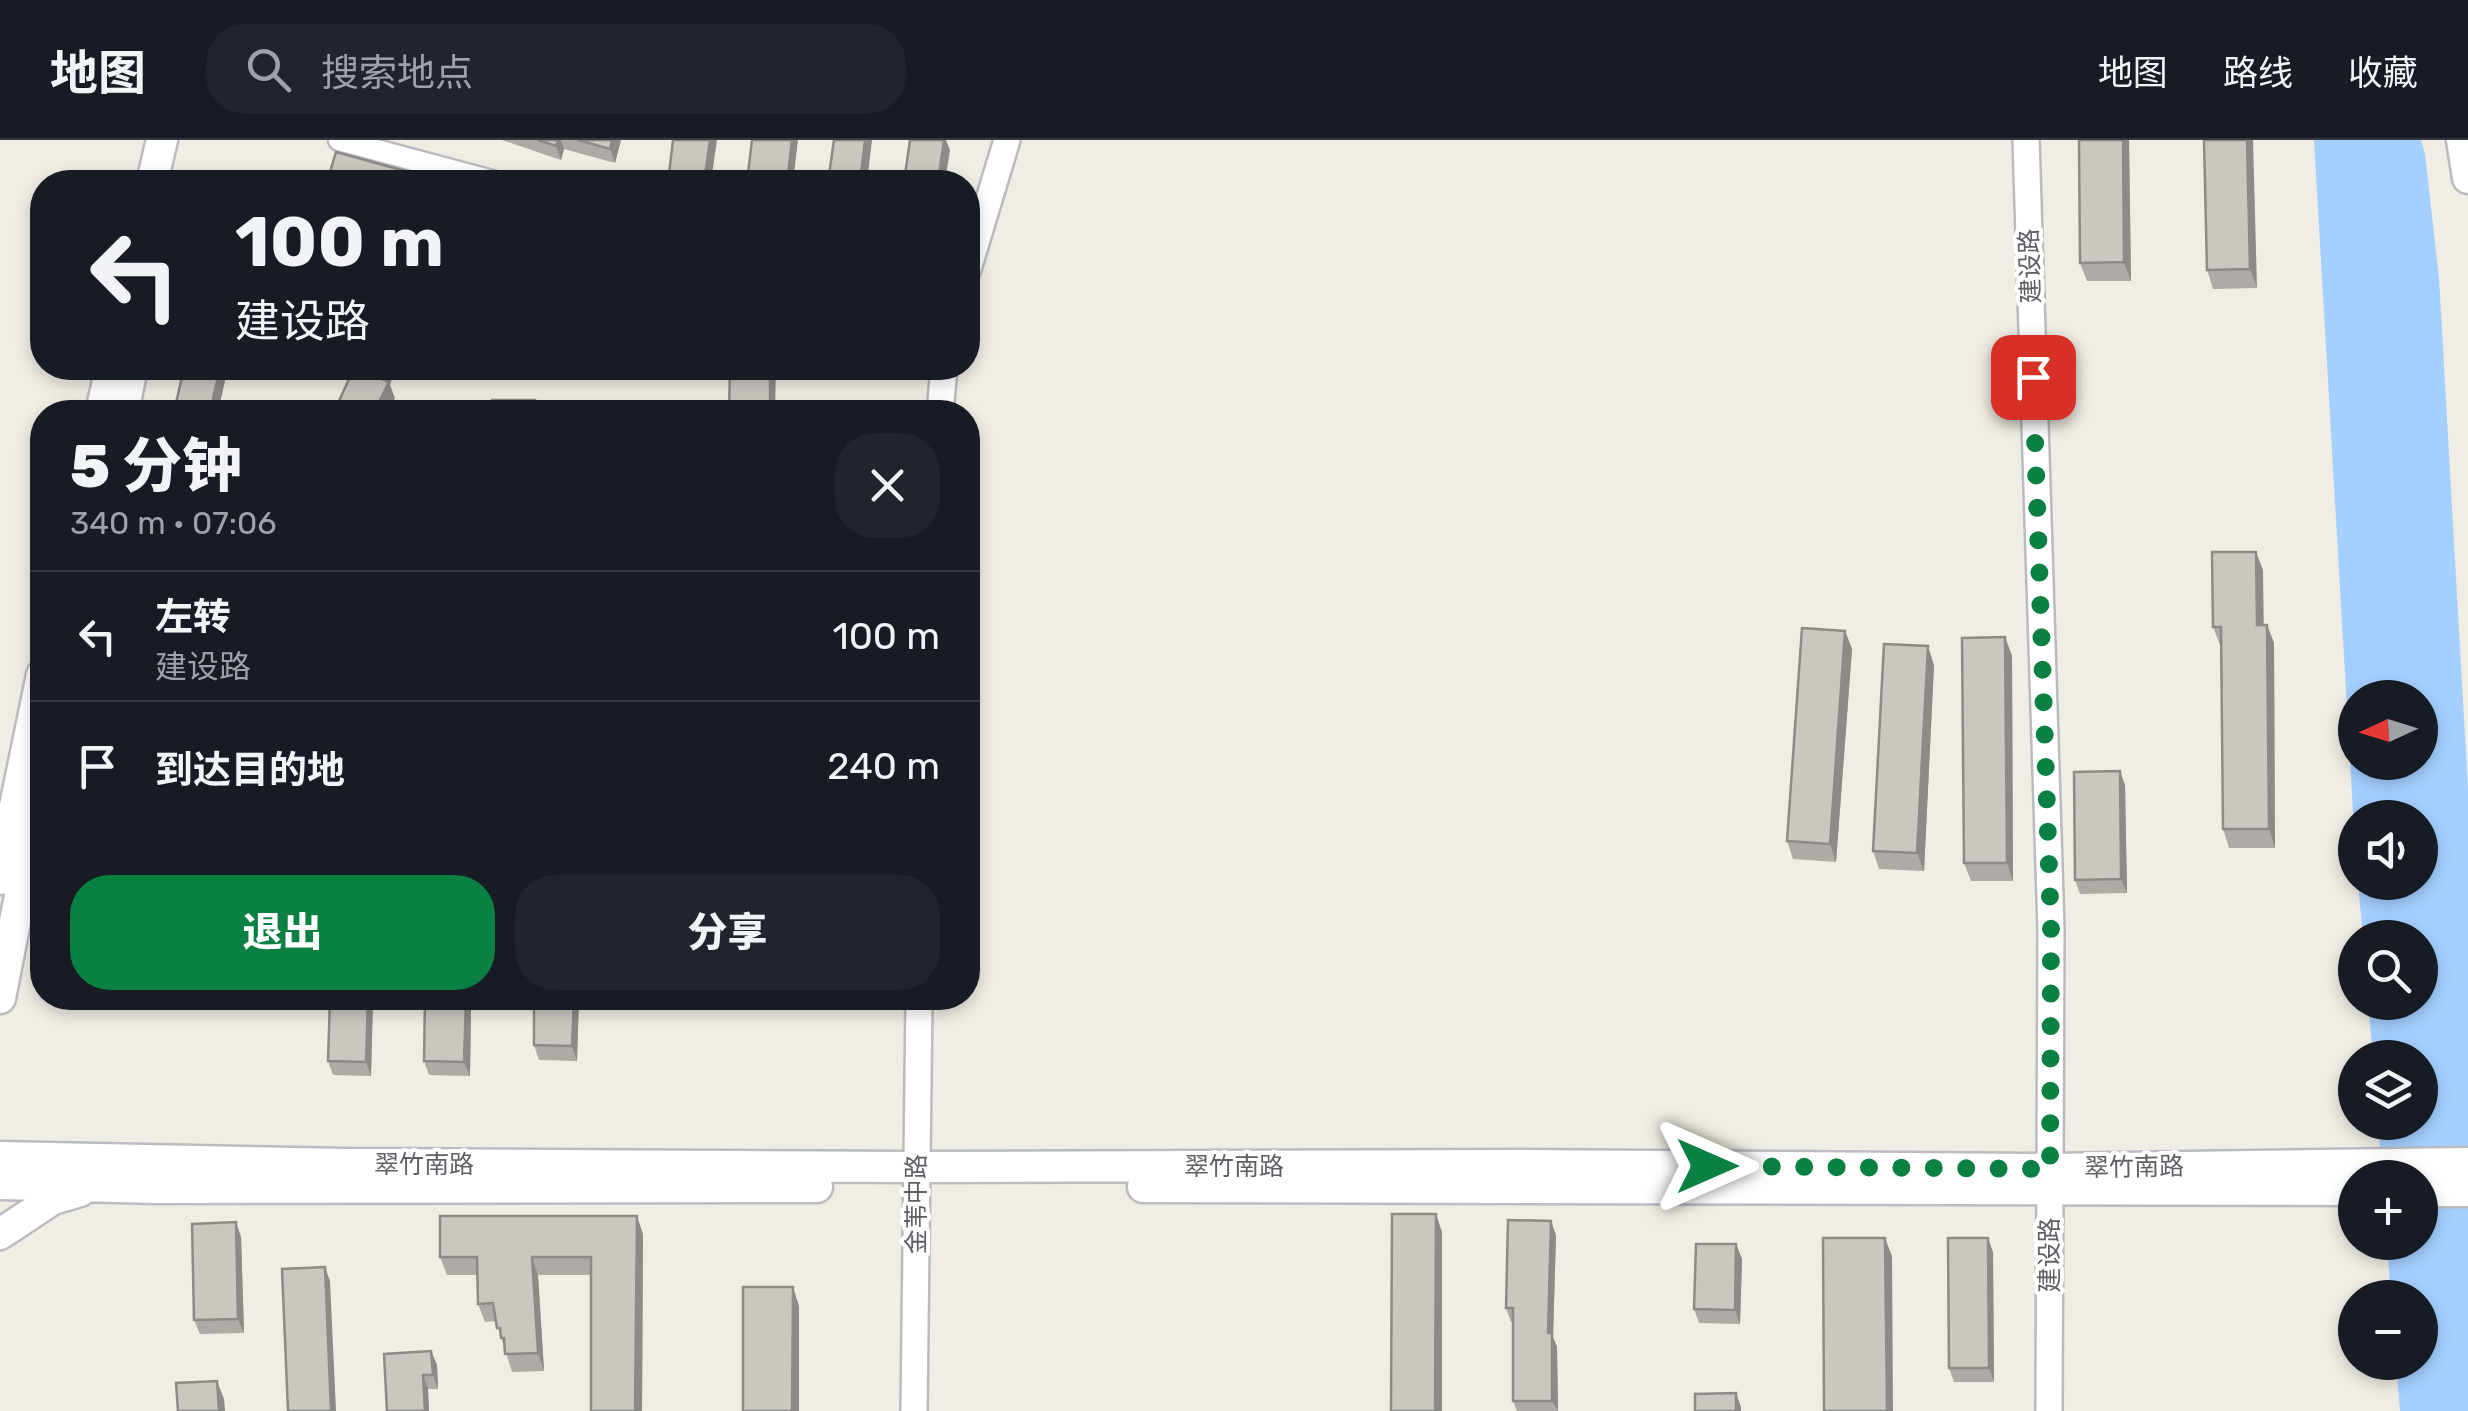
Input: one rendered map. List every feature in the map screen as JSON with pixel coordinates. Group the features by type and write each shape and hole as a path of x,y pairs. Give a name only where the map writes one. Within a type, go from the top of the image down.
{"main road":[{"path":"155,170 162,140"},
{"path":"176,170 182,140"},
{"path":"2462,140 2468,178"},
{"path":"0,879 30,733"},
{"path":"0,998 30,845"},
{"name":"翠竹南路","path":"0,1157 916,1177"},
{"name":"翠竹南路","path":"2438,1167 2468,1163"},
{"name":"翠竹南路","path":"0,1184 916,1177 1516,1165 2050,1179 2338,1177"},
{"path":"0,1234 53,1198 100,1186"},
{"path":"2438,1191 2468,1192"}],"street":[{"path":"339,140 451,170"},
{"path":"980,230 1007,140"},
{"name":"建设路","path":"2026,140 2051,929 2049,1411"},
{"name":"金苇中路","path":"914,1411 919,1010"}],"water":[{"path":"2314,140 2421,140 2439,278 2468,789 2468,1411 2400,1411 2397,1380 2438,1380 2438,1280 2390,1280 2388,1260 2438,1260 2438,1160 2381,1160 2379,1140 2438,1140 2438,1040 2371,1040 2370,1020 2438,1020 2438,920 2361,920 2360,900 2438,900 2438,800 2352,800 2351,780 2438,780 2438,680 2345,680"}],"building":[{"path":"578,140 612,140 610,149"},
{"path":"673,140 710,140 706,170 669,170"},
{"path":"752,140 792,140 788,170 748,170"},
{"path":"834,140 865,140 861,170 830,170"},
{"path":"910,140 944,140 940,170 906,170"},
{"path":"2079,140 2123,140 2124,262 2080,263"},
{"path":"2204,140 2247,140 2250,269 2207,270"},
{"path":"336,152 401,170 331,170"},
{"path":"181,380 217,380 213,400 177,400"},
{"path":"349,380 389,382 380,400 339,400"},
{"path":"730,380 770,380 770,400 729,400"},
{"path":"2212,552 2256,552 2257,625 2267,625 2269,829 2223,829 2221,627 2213,627"},
{"path":"1802,628 1845,631 1830,844 1787,841"},
{"path":"2005,637 2007,863 1964,863 1962,638"},
{"path":"1884,644 1928,646 1917,853 1873,851"},
{"path":"2120,771 2121,879 2075,880 2074,772"},
{"path":"330,1010 368,1010 366,1062 328,1061"},
{"path":"425,1010 466,1010 464,1062 424,1061"},
{"path":"534,1010 574,1010 572,1046 534,1045"},
{"path":"1392,1214 1436,1214 1435,1411 1391,1411"},
{"path":"440,1216 637,1216 635,1411 591,1411 591,1257 532,1257 538,1353 505,1354 493,1303 478,1304 477,1257 440,1257"},
{"path":"1508,1220 1551,1221 1548,1333 1552,1333 1552,1401 1513,1401 1513,1308 1506,1308"},
{"path":"236,1222 238,1319 194,1320 192,1224"},
{"path":"1823,1238 1885,1238 1887,1411 1824,1411"},
{"path":"1948,1238 1988,1238 1989,1368 1949,1368"},
{"path":"1696,1244 1736,1244 1735,1310 1694,1309"},
{"path":"325,1267 331,1411 288,1411 282,1269"},
{"path":"743,1287 793,1287 792,1411 743,1411"},
{"path":"431,1351 433,1375 423,1375 425,1411 387,1411 384,1354"},
{"path":"217,1381 219,1411 178,1411 176,1383"},
{"path":"1736,1393 1736,1411 1695,1411 1695,1394"}],"route":[{"path":"1707,1166 2050,1169 2051,929 2033,377"}]}
